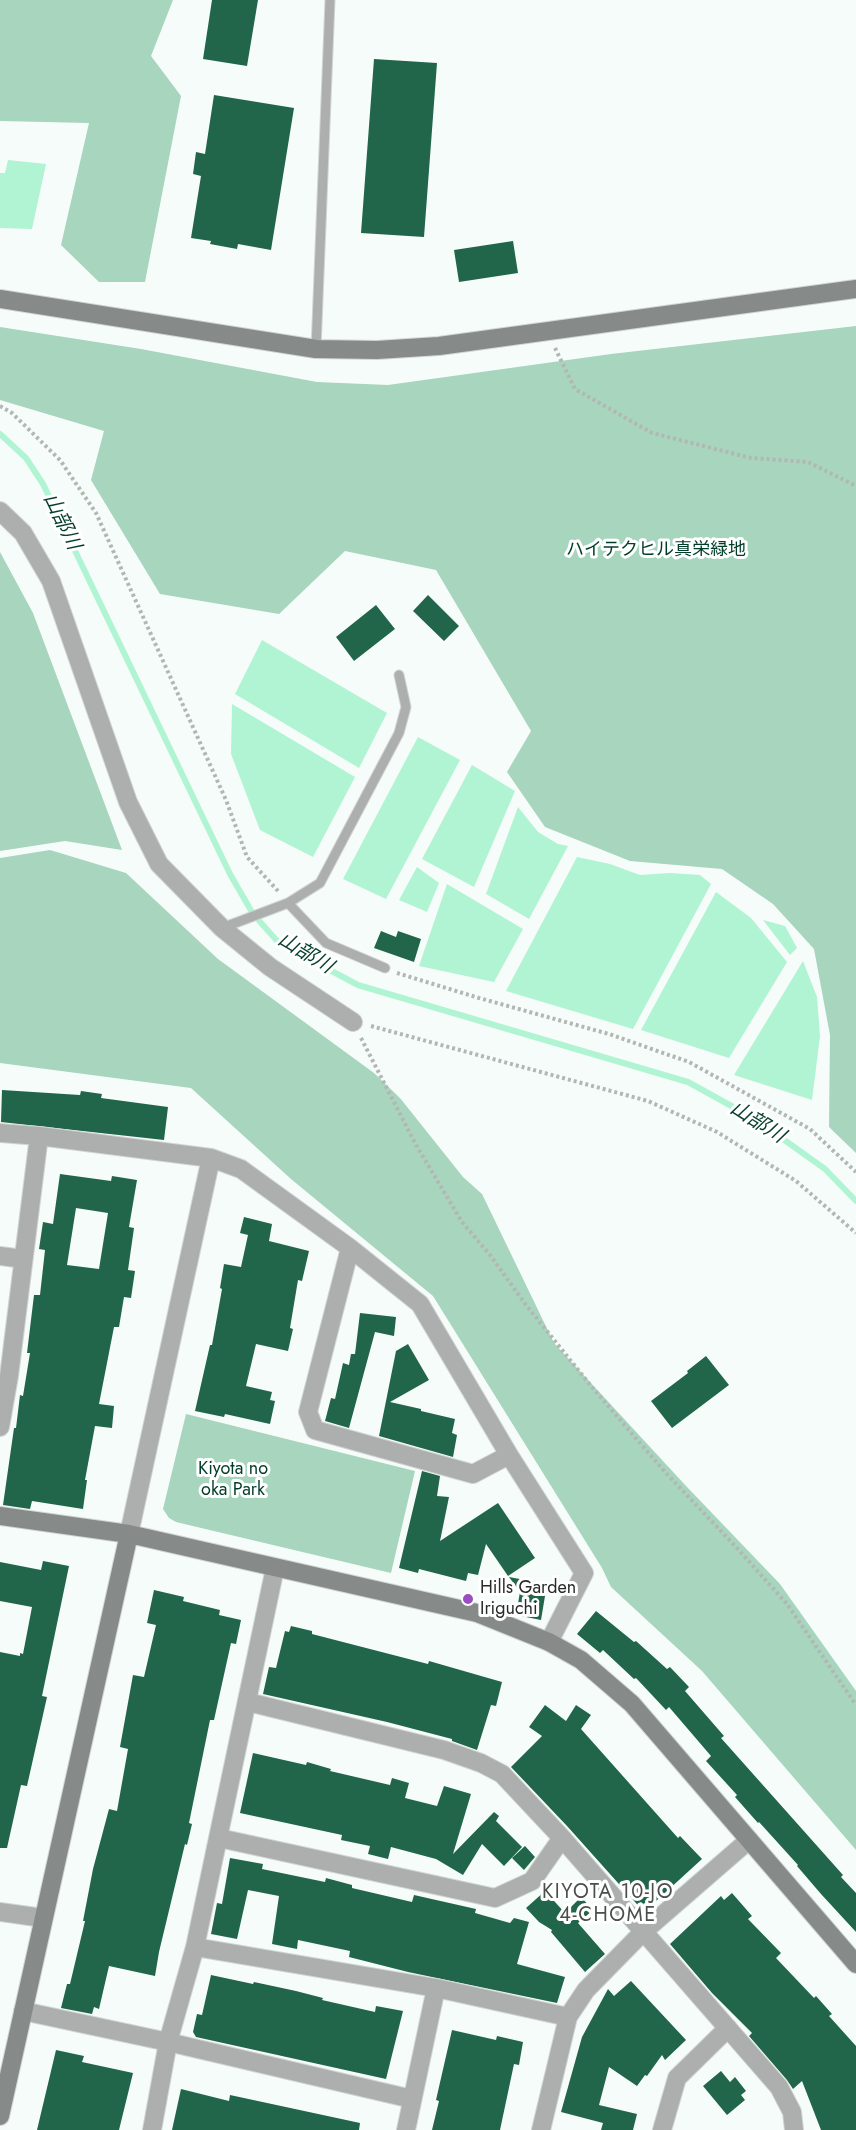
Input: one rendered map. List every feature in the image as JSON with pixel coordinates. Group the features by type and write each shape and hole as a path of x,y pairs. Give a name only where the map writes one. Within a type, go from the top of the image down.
{"street":[{"path":"0,299 316,349 377,350 439,346 856,289"},
{"path":"0,511 23,533 51,581 128,802 159,864 229,926 270,967 353,1022"},
{"path":"0,1133 211,1158 241,1169 350,1248 420,1304 509,1455 584,1573 549,1642"},
{"path":"0,1427 4,1375 23,1259 39,1136"},
{"path":"0,2116 211,1158"},
{"path":"350,1248 308,1412 315,1430 473,1474 509,1455"},
{"path":"0,1256 23,1259"},
{"path":"0,1516 129,1534 477,1613 549,1642 581,1660 632,1704 856,1964"},
{"path":"152,2130 168,2042 195,1947 275,1568"},
{"path":"248,1702 444,1750 481,1763 502,1774 562,1838 779,2087 792,2112 794,2130"},
{"path":"219,1838 495,1898 532,1881 562,1838"},
{"path":"540,2130 568,2017 586,1990 643,1932 749,1840"},
{"path":"0,1912 43,1918"},
{"path":"195,1947 436,1988 568,2017"},
{"path":"406,2130 436,1988"},
{"path":"23,2011 412,2099"},
{"path":"662,2130 677,2078 728,2028"}],"lane":[{"path":"316,349 330,0"},
{"path":"229,926 284,905 320,884 399,734 406,707 399,675"},
{"path":"284,905 326,943 385,968"}],"path":[{"path":"548,331 575,389 652,433 752,458 808,462 856,486"},
{"path":"0,406 12,413 60,460 96,513 216,780 247,857 284,905"},
{"path":"385,968 479,999 609,1034 689,1062 810,1129 856,1172"},
{"path":"353,1022 648,1101 717,1132 796,1181 856,1233"},
{"path":"353,1022 416,1145 462,1222 591,1386 665,1472 787,1604 856,1705"}],"green space":[{"path":"0,0 173,0 151,56 181,96 145,282 99,282 61,245 89,123 0,121"},
{"name":"ハイテクヒル真栄緑地","path":"856,326 856,1153 829,1127 830,1035 814,949 773,904 722,869 630,861 545,827 507,772 531,731 436,570 345,551 279,614 160,594 91,480 104,431 0,400 0,327 141,349 317,382 388,385 611,354"},
{"path":"0,552 33,613 122,850 65,841 0,851"},
{"path":"50,850 126,873 218,959 374,1073 400,1098 463,1177 482,1194 554,1343 780,1584 856,1691 856,1850 702,1671 611,1587 602,1568 433,1296 291,1179 191,1088 0,1063 0,858"},
{"name":"Kiyota no oka Park","path":"186,1414 415,1471 391,1573 176,1522 169,1518 163,1509"}],"shaded area":[{"path":"8,160 46,164 32,229 0,228 0,173 5,173"},
{"path":"262,640 387,713 359,768 235,694"},
{"path":"232,704 355,777 313,857 260,830 231,754"},
{"path":"418,737 460,760 386,899 343,879"},
{"path":"472,765 515,791 474,887 422,859"},
{"path":"518,807 538,832 558,844 568,846 529,919 486,894"},
{"path":"577,857 610,864 640,875 670,873 700,875 711,884 633,1029 506,991"},
{"path":"417,867 439,883 427,912 399,900"},
{"path":"447,884 523,929 494,982 419,966"},
{"path":"716,892 751,918 787,962 729,1058 641,1030"},
{"path":"763,920 785,926 797,948 790,955"},
{"path":"803,961 817,997 820,1036 812,1100 734,1075"}],"building":[{"path":"212,0 258,0 247,66 203,59"},
{"path":"374,59 437,63 424,237 361,233"},
{"path":"214,95 294,108 271,250 238,244 237,249 191,238 201,176 193,174 196,152 205,154"},
{"path":"513,241 518,273 459,282 454,250"},
{"path":"428,595 459,626 444,641 413,611"},
{"path":"376,605 395,629 354,661 336,637"},
{"path":"381,931 396,937 398,931 421,939 414,962 374,948"},
{"path":"2,1090 80,1095 81,1091 102,1094 101,1098 168,1107 164,1140 1,1122"},
{"path":"60,1174 111,1181 112,1176 137,1180 129,1227 134,1228 128,1270 135,1271 131,1298 124,1297 119,1327 114,1327 99,1404 114,1406 112,1428 95,1426 85,1480 87,1480 83,1509 32,1501 30,1509 3,1505 14,1428 16,1428 20,1395 23,1396 30,1353 27,1353 34,1295 40,1295 45,1250 39,1249 43,1222 53,1224","holes":["76,1208 108,1213 99,1269 67,1265"]},
{"path":"244,1217 272,1224 269,1241 309,1251 302,1281 298,1280 290,1328 293,1329 288,1351 256,1344 246,1386 272,1392 270,1400 275,1401 270,1424 225,1414 224,1417 195,1411 210,1345 212,1345 224,1264 241,1267 248,1235 240,1233"},
{"path":"360,1313 396,1317 394,1336 375,1332 349,1428 325,1421 331,1398 335,1399 343,1363 349,1365 351,1354 355,1354"},
{"path":"408,1344 429,1380 390,1402 455,1419 452,1433 457,1435 453,1457 379,1436 396,1351"},
{"path":"706,1356 729,1385 672,1428 651,1401"},
{"path":"422,1471 440,1476 437,1496 449,1497 440,1541 498,1503 535,1558 508,1576 486,1544 478,1575 468,1573 466,1581 419,1569 418,1573 399,1568"},
{"path":"43,1561 69,1566 42,1696 47,1697 27,1786 21,1785 7,1848 0,1848 0,1652 20,1656 20,1653 23,1654 32,1607 0,1601 0,1562 41,1570"},
{"path":"509,1577 547,1584 541,1620 516,1615 520,1592"},
{"path":"154,1590 184,1597 183,1601 220,1610 219,1615 241,1620 236,1644 231,1643 214,1720 210,1720 189,1823 192,1824 187,1845 185,1844 155,1976 109,1966 99,2009 94,2007 92,2014 61,2008 67,1984 70,1984 85,1921 83,1921 93,1869 109,1809 117,1811 128,1749 120,1747 133,1675 144,1677 156,1625 147,1623"},
{"path":"596,1611 634,1642 636,1641 667,1669 670,1667 689,1687 685,1691 724,1736 721,1738 843,1875 841,1877 856,1893 856,1932 735,1797 737,1795 706,1761 711,1756 669,1707 666,1710 636,1678 634,1679 603,1650 600,1653 577,1634"},
{"path":"291,1626 312,1631 312,1634 428,1664 429,1661 502,1682 496,1706 491,1705 477,1750 452,1741 452,1739 263,1694 269,1667 276,1668 285,1631 289,1632"},
{"path":"545,1705 566,1721 576,1705 591,1715 581,1729 678,1838 680,1836 702,1859 644,1912 511,1767 542,1736 529,1727"},
{"path":"253,1753 306,1765 307,1762 331,1769 330,1771 390,1785 392,1778 409,1783 405,1798 437,1806 444,1786 471,1794 453,1854 494,1812 499,1816 496,1821 522,1847 504,1866 482,1844 463,1875 436,1859 391,1847 388,1859 368,1854 370,1846 341,1840 342,1835 240,1813"},
{"path":"525,1846 535,1857 524,1870 512,1858"},
{"path":"230,1858 263,1864 262,1869 325,1882 326,1878 352,1885 352,1888 412,1902 414,1895 476,1909 475,1913 510,1923 514,1918 529,1922 517,1964 565,1977 557,2003 408,1972 349,1957 350,1951 298,1940 297,1949 272,1944 279,1896 248,1890 237,1939 211,1934 217,1903 222,1904"},
{"path":"545,1891 565,1913 581,1897 593,1910 578,1923 605,1954 585,1972 551,1932 552,1930 539,1922 526,1908"},
{"path":"732,1893 752,1916 748,1919 781,1953 776,1958 814,1998 816,1996 832,2014 829,2016 856,2046 856,2130 821,2130 802,2081 793,2089 749,2036 752,2033 712,1993 670,1944 721,1896 724,1900"},
{"path":"211,1975 296,1991 323,1998 322,2000 375,2012 376,2006 403,2011 386,2079 196,2037 193,2032 197,2014 202,2015"},
{"path":"631,1981 686,2040 665,2060 662,2055 637,2086 609,2067 599,2105 637,2114 633,2130 601,2130 603,2123 561,2112 582,2037 608,1989 614,1996"},
{"path":"452,2030 496,2040 497,2036 523,2042 519,2065 514,2064 500,2130 432,2130 439,2101 436,2100"},
{"path":"56,2050 84,2056 82,2062 133,2073 119,2130 37,2130"},
{"path":"721,2071 730,2082 735,2077 746,2091 741,2095 745,2100 727,2115 703,2086"},
{"path":"181,2089 229,2101 230,2095 360,2123 359,2130 172,2130"}],"waterway":[{"name":"山部川","path":"0,434 26,458 43,484 230,874 253,914 279,943 358,985 688,1082 755,1119 825,1169 856,1201"}],"place":[{"name":"Hills Garden Iriguchi","path":"468,1599"}],"district":[{"name":"KIYOTA 10-JO 4-CHOME","path":"608,1904"}]}
